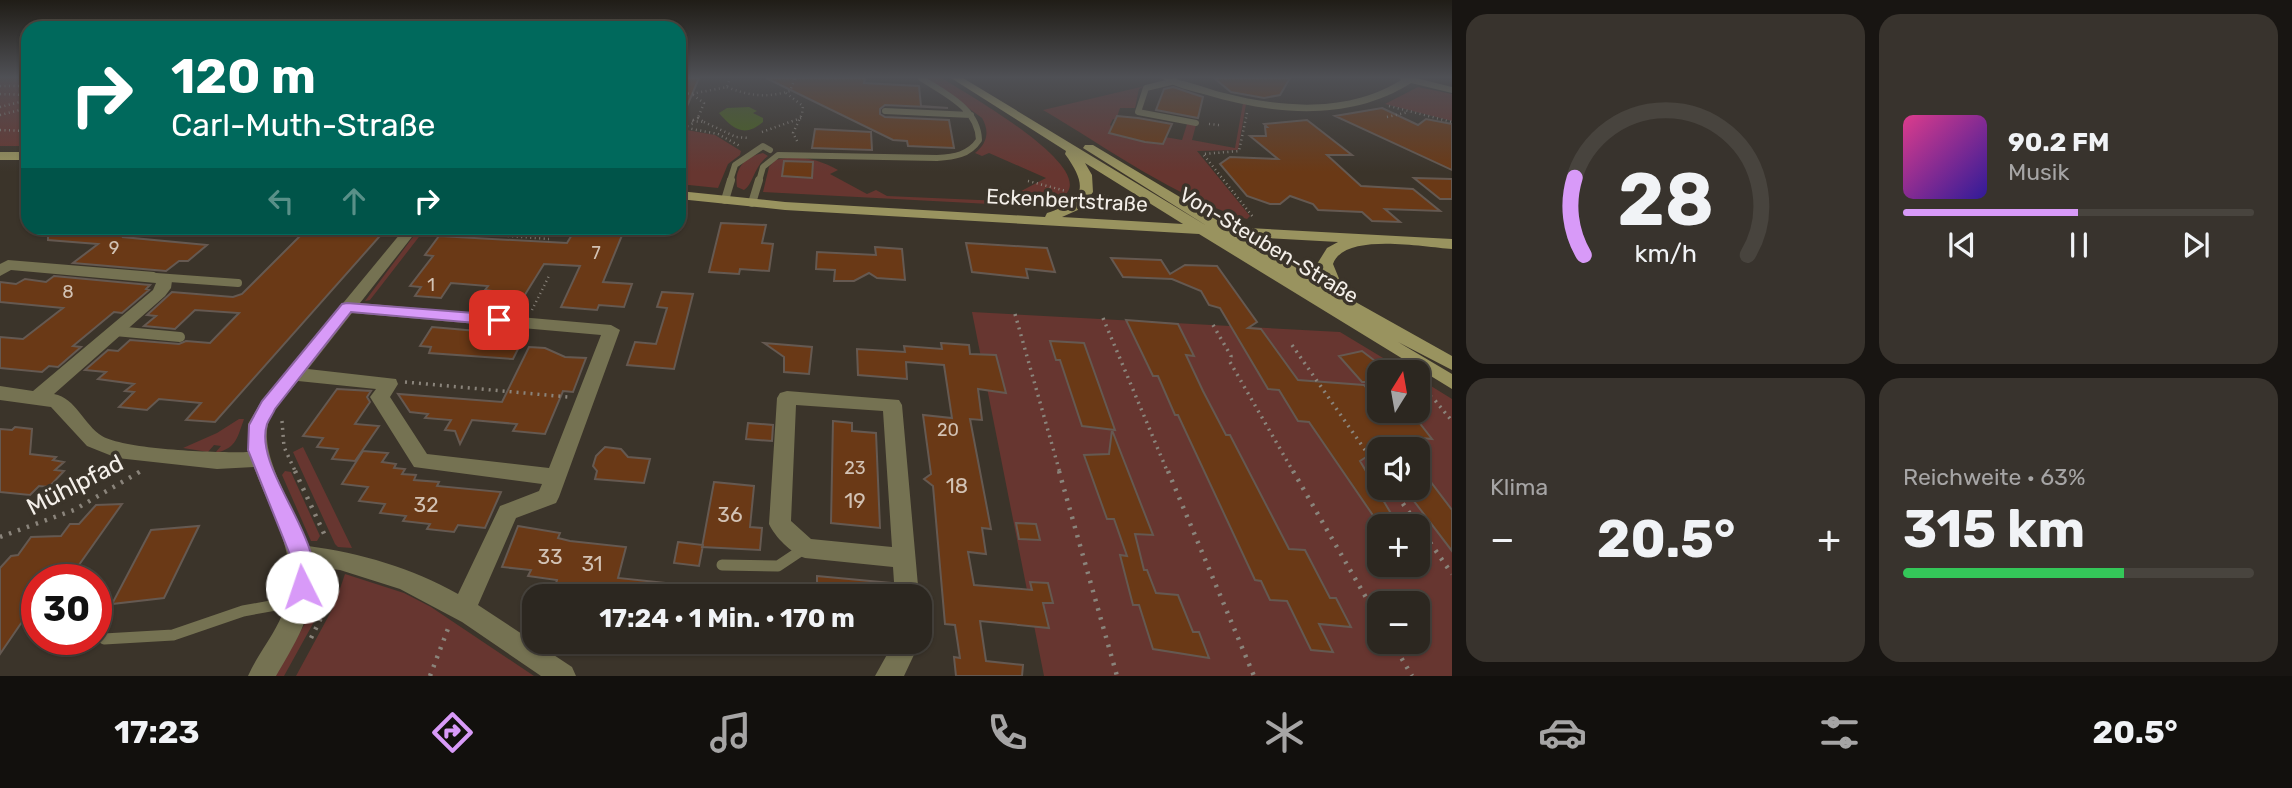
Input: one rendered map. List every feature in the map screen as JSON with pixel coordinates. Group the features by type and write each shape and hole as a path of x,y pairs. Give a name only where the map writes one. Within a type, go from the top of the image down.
{"street":[{"name":"Von-Steuben-Straße","path":"1006,110 1452,383"},
{"name":"Von-Steuben-Straße","path":"1028,110 1392,331 1452,364"},
{"path":"1032,219 1075,208 1083,202 1087,191 1084,173 1064,146"},
{"path":"0,156 21,156"},
{"name":"Eckenbertstraße","path":"686,196 752,203 1452,244"},
{"path":"261,676 295,618 303,576 301,555 257,450 258,425 268,405 347,307 416,235"},
{"path":"1371,240 1335,248 1326,259 1325,269 1340,290 1392,331"},
{"path":"0,271 8,265 154,277 164,281 163,288 38,397"},
{"path":"347,307 611,330 548,497 508,512 461,607"},
{"path":"293,374 389,384 380,397 421,461 556,477"},
{"path":"0,393 57,401 100,444 117,450 217,461 262,459"},
{"path":"904,558 805,548 780,524 788,398 892,405 904,558 906,584"},
{"path":"301,555 333,559 409,580 461,607 563,676"},
{"path":"888,676 903,654"}],"lane":[{"path":"752,203 763,167 778,155 929,159 968,154 980,135 978,122 963,110"},
{"path":"1139,110 1138,112 1196,123"},
{"path":"885,111 972,116"},
{"path":"725,200 731,171 747,155 763,146 770,150"},
{"path":"154,277 238,283"},
{"path":"115,331 180,337"},
{"path":"722,565 778,566 805,548"},
{"path":"112,639 173,635 243,611 299,601"}],"path":[{"path":"0,115 19,110"},
{"path":"698,118 701,110"},
{"path":"802,155 793,137 804,110"},
{"path":"1248,110 1241,150 1203,154 1259,221"},
{"path":"1403,110 1452,122"},
{"path":"1387,117 1411,112"},
{"path":"694,123 691,120 698,118 740,139 754,136"},
{"path":"759,134 801,118"},
{"path":"687,128 704,121"},
{"path":"687,128 718,134 744,149 747,155"},
{"path":"0,131 21,131"},
{"path":"1028,181 1066,191 1072,188 1087,191 1125,203 1133,224"},
{"path":"996,197 1004,201"},
{"path":"484,235 549,239"},
{"path":"526,322 550,274"},
{"path":"1015,314 1117,676"},
{"path":"1103,318 1254,676"},
{"path":"1213,325 1231,356 1230,362 1367,599"},
{"path":"1292,345 1367,453"},
{"path":"389,384 404,382 586,399"},
{"path":"538,395 541,389"},
{"path":"1430,396 1452,421"},
{"path":"284,415 281,431 284,447 326,536 333,559 334,589 326,612 308,643"},
{"name":"Mühlpfad","path":"0,537 28,529 91,501 131,478 160,455"},
{"path":"1400,500 1452,574"},
{"path":"430,676 440,643 461,607"},
{"path":"1399,654 1412,676"}],"shaded area":[{"path":"0,110 21,110 21,146 0,146"},
{"path":"725,110 754,110 757,111 753,113 763,118 763,122 750,130 739,129 719,113"},
{"path":"970,110 992,110 1040,144 1061,165 1070,184 1061,198 1028,206 763,192 769,167 775,160 791,157 823,163 838,170 830,174 867,194 876,190 887,196 1002,201 1046,178 989,153 982,156 975,153 986,137 982,118"},
{"path":"1043,110 1119,110 1116,120 1113,119 1110,125 1125,138 1162,144 1165,137 1182,140 1187,124 1196,125 1192,140 1235,148 1242,110 1245,110 1238,150 1197,151 1250,216 1247,219 1194,199"},
{"path":"1407,110 1452,110 1452,121"},
{"path":"686,130 715,135 741,151 740,155 728,164 718,188 686,185"},
{"path":"763,153 768,156 759,165 747,187 744,190 737,187 737,174 742,164"},
{"path":"414,235 420,235 370,300 365,301"},
{"path":"972,312 1340,332 1386,360 1367,360 1367,424 1430,424 1430,385 1452,399 1452,676 1044,676"},
{"path":"239,419 244,419 239,433 227,449 215,453 221,446 214,445 208,452 183,448 217,433"},
{"path":"303,447 352,548 338,547 335,544 293,452"},
{"path":"285,471 291,472 320,536 317,541 311,541 282,475"},
{"path":"345,574 404,593 431,607 534,676 296,676 334,606"},
{"path":"320,587 324,590 315,620 284,676 275,676 307,620 315,592"}],"building":[{"path":"831,110 880,110 880,114 885,117 949,120 954,148 908,146 907,141 893,140"},
{"path":"1156,110 1200,110 1198,118"},
{"path":"1385,110 1418,125 1426,119 1452,124 1452,170 1335,116"},
{"path":"1117,116 1172,124 1163,144 1145,142 1109,133"},
{"path":"1307,120 1352,155 1327,155 1361,186 1413,189 1440,211 1385,209 1400,222 1372,221 1362,212 1318,210 1313,204 1290,196 1280,204 1270,204 1247,196 1220,164 1230,157 1278,159 1250,136 1266,136 1267,127 1264,124"},
{"path":"815,129 871,132 872,150 812,148"},
{"path":"784,161 813,162 812,178 782,176"},
{"path":"1414,178 1452,179 1452,199 1440,199"},
{"path":"721,223 766,225 762,243 773,244 769,271 740,269 739,274 709,272"},
{"path":"48,235 124,235 123,237 207,245 188,261 179,261 166,271 73,263 98,244 48,240"},
{"path":"301,235 381,235 215,422 186,420 201,403 159,399 147,410 119,407 134,392 125,391 134,384 98,379 106,372 85,370 108,350 118,351 130,340 179,344 186,341 210,343 239,313 195,310 175,329 144,326 156,316 147,315 172,292 233,297 242,294"},
{"path":"572,235 622,235 603,282 632,284 624,307 599,305 597,310 561,307 580,266 544,264 521,301 502,300 504,295 491,294 493,291 485,290 488,286 451,283 441,298 415,296 421,287 410,286 433,256 425,255 439,236 567,243"},
{"path":"966,243 1047,248 1055,272 1026,269 1028,278 972,272"},
{"path":"875,247 902,249 905,280 877,278 869,273 854,281 834,281 835,270 816,269 817,252 876,255"},
{"path":"1111,258 1161,260 1170,274 1185,265 1217,266 1257,322 1248,328 1261,329 1298,380 1364,385 1367,388 1367,424 1420,424 1432,439 1367,437 1367,456 1360,461 1367,473 1367,500 1383,500 1391,514 1372,514 1309,422 1298,421 1279,390 1268,389 1220,308 1209,305 1201,291 1172,279 1123,277"},
{"path":"54,276 150,285 146,289 149,290 122,313 114,312 73,346 81,347 58,367 49,366 42,372 0,368 0,337 23,339 63,308 0,302 0,282 16,284 25,279 46,282"},
{"path":"662,292 693,294 674,369 627,365 635,342 656,344 667,308 657,307"},
{"path":"1126,320 1178,324 1194,356 1186,355 1203,391 1226,435 1230,435 1289,549 1305,550 1330,598 1336,598 1351,627 1319,624 1333,652 1311,650 1287,601 1270,600 1261,581 1255,580 1178,415 1175,415 1158,376 1153,376"},
{"path":"432,327 525,335 513,359 429,353 431,347 420,346"},
{"path":"1050,341 1084,343 1115,430 1082,426 1060,360 1056,360"},
{"path":"764,343 812,347 809,374 784,372 784,357"},
{"path":"941,343 969,345 970,354 996,355 1006,393 978,389 982,420 970,419 991,529 982,528 986,554 968,552 974,585 1032,590 1030,582 1048,583 1053,603 1043,603 1049,628 980,621 986,661 1023,665 1022,676 956,676 954,657 960,658 955,625 945,624 933,486 924,479 931,474 923,415 952,418 944,365 906,362 907,379 858,375 857,349 905,352 904,346 942,349"},
{"path":"529,347 545,348 565,357 586,358 573,392 563,391 545,434 513,431 517,424 472,420 460,444 455,431 445,430 451,420 425,418 428,414 410,412 398,394 502,402"},
{"path":"1362,351 1374,360 1367,360 1367,382 1362,382 1339,356"},
{"path":"337,389 371,391 367,397 370,402 355,424 379,426 355,461 332,459 338,449 317,447 323,438 303,436"},
{"path":"833,421 852,423 852,431 876,433 880,528 831,523"},
{"path":"748,423 773,425 772,441 746,439"},
{"path":"15,427 32,429 30,454 56,457 53,460 64,462 55,470 64,471 49,487 39,486 30,495 0,492 0,429 12,430"},
{"path":"1112,430 1153,535 1135,534 1144,570 1147,570 1156,593 1178,595 1193,632 1199,632 1209,658 1153,649 1139,605 1133,605 1120,555 1127,556 1114,519 1107,519 1084,455 1109,454"},
{"path":"605,447 621,449 628,457 650,459 644,483 595,479 597,471 593,466 596,456"},
{"path":"363,451 388,453 382,462 396,464 394,468 405,469 402,474 416,475 414,480 439,482 437,486 501,492 485,528 458,525 454,532 427,529 430,524 403,521 406,516 380,513 385,504 359,501 368,487 342,484"},
{"path":"1430,481 1452,510 1452,551 1430,522 1430,514 1424,514 1413,500 1430,500"},
{"path":"714,482 754,486 750,527 762,528 760,550 702,547"},
{"path":"122,504 80,564 21,564 21,623 0,654 0,568 11,556 18,555 31,537 61,536 70,524 79,524 96,505"},
{"path":"1016,523 1036,524 1040,540 1019,539"},
{"path":"199,526 164,598 112,604 151,530"},
{"path":"518,526 560,533 558,538 570,541 626,547 618,578 675,584 556,584 557,580 528,576 531,570 502,567"},
{"path":"678,542 703,545 699,566 674,563"},
{"path":"817,576 891,584 817,584"}],"route":[{"path":"302,587 301,555 257,450 258,425 268,405 347,307 499,320"}]}
